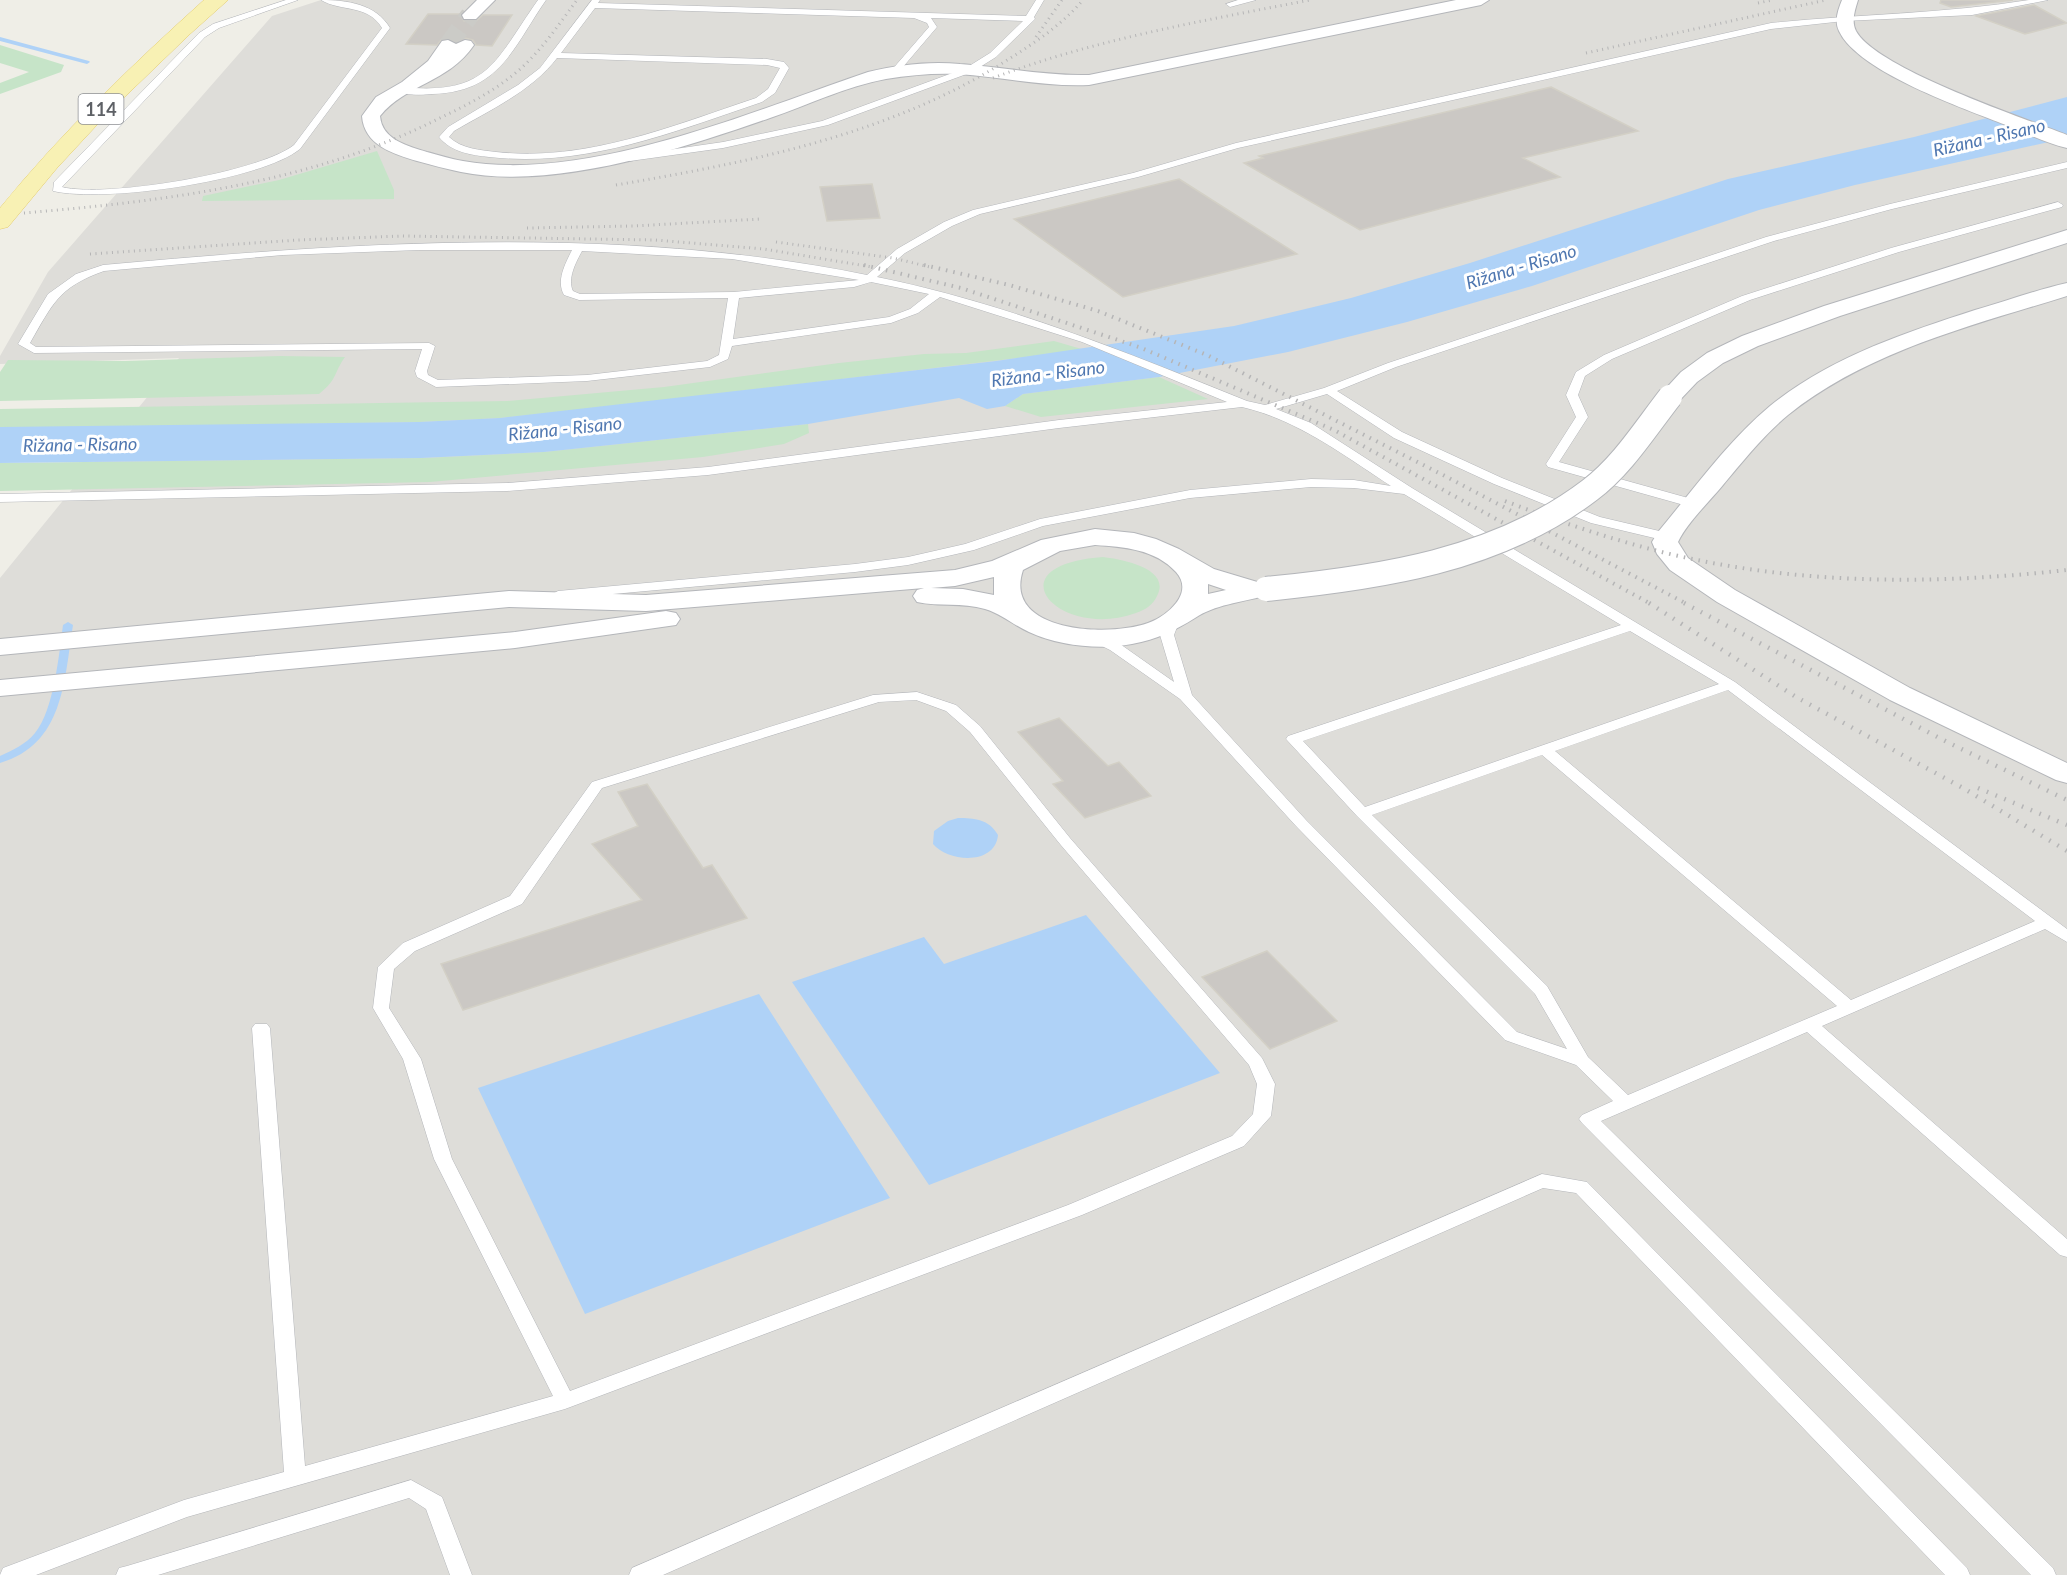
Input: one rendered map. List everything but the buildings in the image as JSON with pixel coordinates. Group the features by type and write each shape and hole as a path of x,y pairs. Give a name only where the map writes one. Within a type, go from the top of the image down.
{"main road":[{"name":"114","path":"0,222 62,150 120,89 214,1"}],"street":[{"path":"470,15 498,0"},
{"path":"456,45 434,65 378,105 370,122 379,137 419,156 441,162 490,169 546,168 605,162 660,147 867,78 894,72 923,69 969,70 1050,81 1089,80 1481,0"},
{"path":"1850,0 1844,18 1853,39 1877,59 1909,77 2067,142"},
{"path":"1,688 515,640 635,622 896,597 945,595 976,598 998,603 1050,630 1092,638 1136,635 1206,603 1260,590 1340,581 1428,564 1471,551 1542,522 1592,489 1612,469 1670,397 1689,377 1715,358 1750,341 1832,311 2067,236"},
{"path":"2067,289 1924,336 1841,371 1779,410 1747,443 1665,542 1675,559 1726,596 1900,694 2067,774"},
{"path":"4,646 509,599 646,603 955,578 1001,567 1046,545 1069,539 1095,537 1145,543 1166,551 1205,575 1260,590"},
{"path":"1019,613 1009,602 1005,591 1006,578 1011,566 1027,555"},
{"path":"1179,617 1193,601 1196,590 1193,576 1183,563"}],"lane":[{"path":"294,0 216,26 202,34 58,184 57,189 76,194 109,193 249,169 278,160 290,153 297,147 386,28 375,14 325,0"},
{"path":"404,88 439,93 462,88 475,82 503,61 542,0"},
{"path":"605,162 723,145 806,128 844,117 969,70 993,55 1031,19 1040,0"},
{"path":"1230,4 1252,0"},
{"path":"578,248 570,264 565,286 565,290 573,296 588,298 734,295 847,286 870,278 901,251 948,224 977,212 1135,175 1236,146 1762,28 1844,18 1972,12 2044,0"},
{"path":"556,55 767,62 781,64 784,69 770,95 759,100 639,140 594,151 548,156 504,156 472,151 447,141 444,137 451,129 521,87 543,70 594,3 1031,19"},
{"path":"894,72 933,27 930,21 908,15"},
{"path":"1265,409 1328,390 1392,365 1645,283 1770,239 1890,207 2067,165"},
{"path":"1695,504 1552,464 1582,417 1572,395 1580,374 1608,357 1746,298 1895,250 2058,204"},
{"path":"734,295 724,357 718,361 587,378 436,384 423,377 422,371 429,346 34,350 24,344 52,296 80,276 103,268 348,248 578,248 730,256 790,263 938,293 1086,340 1243,404 1265,409 1307,426 1408,491 1730,685 2067,937"},
{"path":"727,342 891,320 914,311 938,293"},
{"path":"1328,390 1398,435 1498,481 1596,520 1667,537"},
{"path":"0,498 507,488 708,471 1059,424 1243,404"},
{"path":"509,599 855,568 908,561 969,547 1040,523 1190,494 1311,483 1354,484 1408,491"},
{"path":"1179,617 1167,635 1185,696"},
{"path":"1626,1103 1582,1061 1541,990 1362,813 1293,740 1631,626"},
{"path":"1092,638 1114,647 1185,696 1300,823 1510,1036 1582,1061"},
{"path":"1362,813 1730,685"},
{"path":"11,1575 184,1509 565,1401 1075,1210 1238,1141 1262,1116 1266,1084 1256,1062 1065,842 975,729 951,708 917,696 878,698 597,785 516,900 409,947 386,967 381,1008 412,1059 443,1159 565,1401"},
{"path":"1545,750 1849,1007"},
{"path":"2045,1575 1588,1119 2047,922"},
{"path":"1809,1024 2067,1250"},
{"path":"261,1028 295,1476"},
{"path":"640,1575 1542,1181 1581,1187 1959,1575"},
{"path":"127,1575 411,1489 435,1503 461,1575"}],"shaded area":[{"path":"321,0 2067,0 2067,1575 0,1575 0,578 179,358 0,364 0,356 48,272 272,16"}],"green space":[{"path":"0,45 64,65 61,72 0,94 0,83 29,72 0,63"},
{"path":"377,151 394,190 394,199 202,201 203,196 279,180"},
{"path":"1054,341 1085,350 500,418 419,422 0,429 0,409 507,401 664,387 839,363 924,354 966,353"},
{"path":"280,356 345,357 332,380 319,394 0,401 0,372 8,360 125,361"},
{"path":"1159,377 1208,399 1041,417 1005,406 1023,394"},
{"path":"808,424 809,433 784,444 703,457 430,482 0,491 0,463 425,458 544,452"},
{"path":"1103,557 1132,563 1151,572 1157,578 1160,586 1151,605 1136,613 1108,619 1082,617 1062,610 1048,599 1043,586 1050,573 1069,563"}],"water":[{"name":"Rižana - Risano","path":"2067,97 2067,138 1855,185 1759,210 1532,286 1407,322 1288,352 1159,377 1023,394 1005,406 987,409 959,398 808,424 544,452 421,458 0,463 0,427 419,422 500,418 996,361 1234,326 1351,298 1470,263 1728,179 1914,137"},
{"path":"958,818 981,820 994,830 998,835 995,845 989,852 970,858 959,857 949,855 933,844 934,831 948,821"},
{"path":"1086,915 1220,1073 929,1185 792,982 924,937 944,964"},
{"path":"759,994 890,1198 585,1314 478,1088"}],"waterway":[{"path":"0,39 87,62"},
{"path":"352,138 354,143"},
{"path":"0,760 33,741 48,720 58,688 68,625"}],"tunnel":[{"path":"448,45 470,15"}],"railway":[{"path":"24,213 185,195 238,185 342,158 393,140 462,107 510,77 543,45 577,0"},
{"path":"1036,37 1062,0"},
{"path":"616,185 766,156 863,128 910,110 956,89 1001,64 1055,27 1083,0"},
{"path":"993,78 1032,64 1110,42 1310,0"},
{"path":"1758,3 1772,0"},
{"path":"1586,53 1826,0"},
{"path":"527,228 633,226 761,219"},
{"path":"90,254 298,240 402,236 655,240 764,249 872,267"},
{"path":"776,242 893,258 930,267"},
{"path":"864,265 961,288 1139,347 1334,430 1651,604"},
{"path":"924,265 1009,285 1098,311 1207,355 1443,475 1687,604"},
{"path":"1505,501 1639,546 1692,559 1798,575 1906,580 2067,570"},
{"path":"1649,603 1796,697 1963,788 2067,851"},
{"path":"1684,603 1947,742 2067,800"},
{"path":"1978,788 2067,825"}]}
